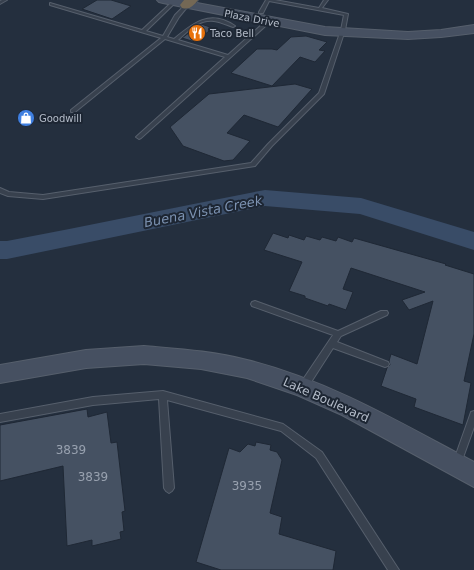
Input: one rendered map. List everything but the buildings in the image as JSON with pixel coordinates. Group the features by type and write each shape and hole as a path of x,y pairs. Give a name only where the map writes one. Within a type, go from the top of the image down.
{"main road":[{"name":"Plaza Drive","path":"200,0 324,32 343,30 385,35 420,35 474,29"},
{"name":"Plaza Drive","path":"178,2 265,16"},
{"name":"Lake Boulevard","path":"0,374 86,359 144,355 201,360 246,369 302,387 350,408 465,470"}],"lane":[{"path":"0,3 5,0"},
{"path":"56,0 51,4 229,57"},
{"path":"0,190 8,194 43,197 253,165 270,145 320,94 343,30 346,14 268,0 265,16 229,57 139,137"},
{"path":"320,9 326,0"},
{"path":"142,32 178,2"},
{"path":"73,111 164,38 177,16 178,2"},
{"path":"174,41 201,20 212,19 233,26"},
{"path":"255,304 338,334"},
{"path":"302,387 338,334 384,313"},
{"path":"332,344 385,364"},
{"path":"0,418 93,401 163,395 283,428 319,455 394,570"},
{"path":"163,395 169,488"},
{"path":"465,470 474,414"}],"waterway":[{"name":"Buena Vista Creek","path":"0,250 7,250 100,232 185,213 265,198 361,206 474,241"}],"place":[{"name":"Taco Bell","path":"197,33"},
{"name":"Goodwill","path":"26,118"}]}
